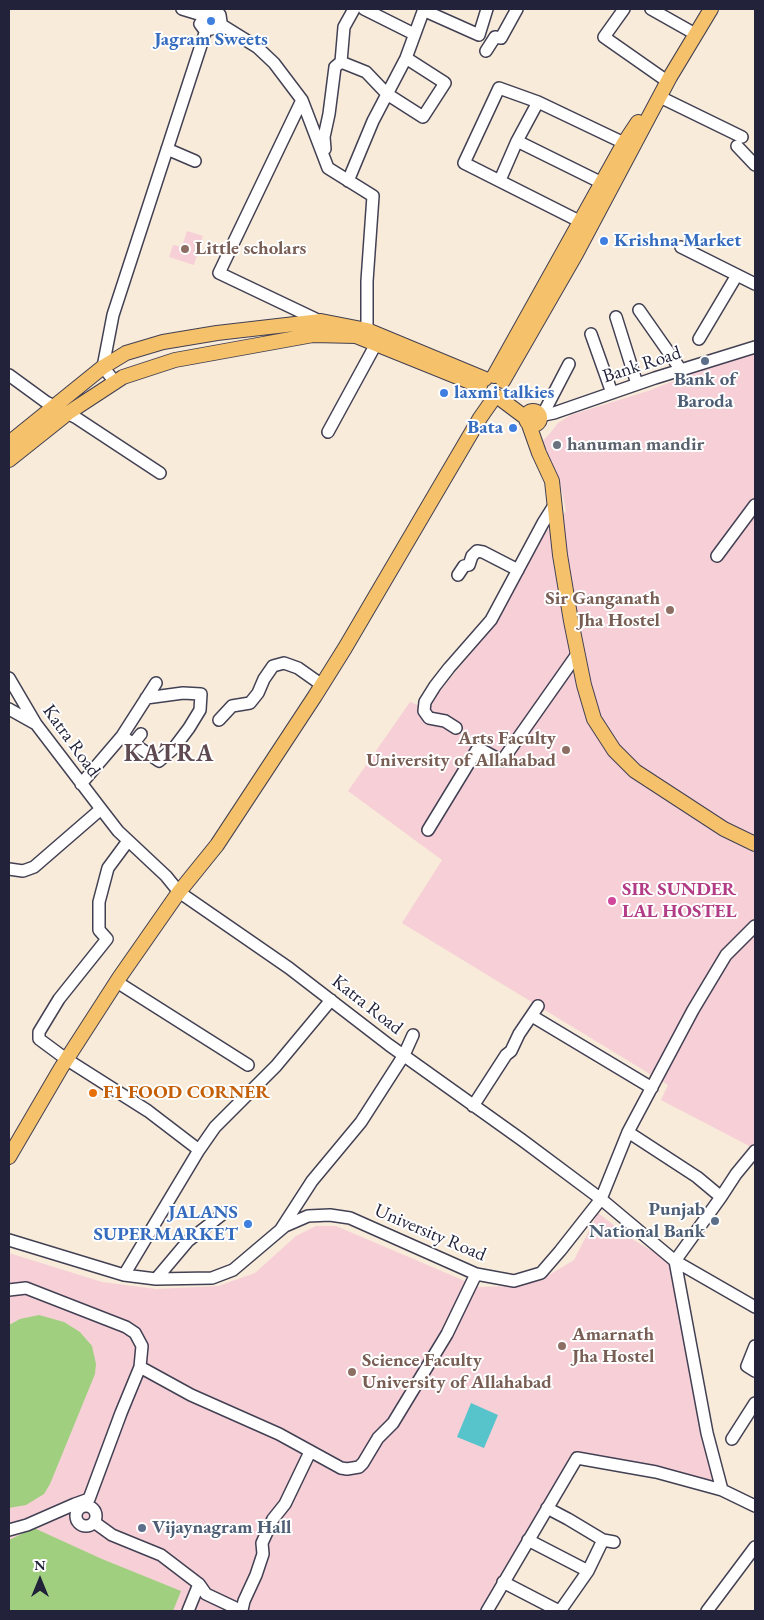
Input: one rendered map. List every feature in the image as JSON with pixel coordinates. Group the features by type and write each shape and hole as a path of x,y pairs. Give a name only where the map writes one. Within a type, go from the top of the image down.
{"main road":[{"path":"9,1157 66,1060 117,982 178,892 217,845 322,685 480,418 493,388 602,183 703,9"},
{"path":"493,388 576,254 660,97 710,9"},
{"path":"9,443 104,367 126,353 163,342 217,333 321,321 367,330 457,366 493,388 534,418 535,441 552,480 560,555 584,685 594,718 614,750 635,771 724,829 755,844"},
{"path":"9,460 68,413 123,377 175,360 313,335 356,336 493,388"}],"street":[{"path":"182,9 205,16"},
{"path":"328,168 324,137 335,67 340,62 344,27 354,9"},
{"path":"364,9 414,34"},
{"path":"348,181 387,94 406,58 424,9 479,35 487,9"},
{"path":"486,51 495,37 500,38 517,9"},
{"path":"624,9 604,37 664,79"},
{"path":"651,9 690,31"},
{"path":"205,16 201,14 204,11 218,10 221,19 220,24 216,28 206,30"},
{"path":"205,16 200,24 206,30"},
{"path":"220,24 257,47 274,63 302,100 328,168 373,196 367,330"},
{"path":"115,382 104,367 113,315 206,30"},
{"path":"340,62 366,72 387,94 423,117 445,83 406,58"},
{"path":"581,222 464,163 498,88 538,102 624,143"},
{"path":"660,97 740,142 755,165"},
{"path":"302,100 219,273 321,321 328,335"},
{"path":"500,180 517,141 538,102"},
{"path":"517,141 602,183"},
{"path":"167,149 196,161"},
{"path":"681,247 755,284"},
{"path":"699,340 737,275"},
{"path":"639,310 680,370"},
{"path":"616,316 638,384"},
{"path":"591,334 612,393"},
{"path":"328,432 376,344"},
{"name":"Bank Road","path":"534,418 755,347"},
{"path":"534,418 569,364"},
{"path":"9,375 54,407 68,413 160,473"},
{"path":"456,728 445,721 429,718 424,710 426,702 435,686 449,668 491,620 555,504"},
{"path":"717,556 755,505"},
{"path":"458,575 464,566 469,565 472,556 477,551 483,552 518,570"},
{"path":"428,830 478,748 502,761 578,653"},
{"path":"219,720 232,706 250,703 258,693 264,679 273,666 284,663 298,668 322,685"},
{"name":"Katra Road","path":"9,678 36,724 118,831 166,876 178,892 289,968 389,1045 522,1140 601,1199 674,1261 755,1307"},
{"path":"81,784 122,736 156,683"},
{"path":"122,736 159,761 166,756 189,728 200,710 202,694 183,693 146,698"},
{"path":"9,708 36,724"},
{"path":"133,744 141,734"},
{"path":"9,869 23,871 34,867 101,809"},
{"path":"128,841 108,868 100,902 99,930 107,939 59,999 39,1032 39,1039 66,1060 148,1111 199,1150"},
{"name":"University Road","path":"9,1240 124,1275 156,1279 212,1278 233,1270 285,1226 308,1216 330,1215 350,1218 476,1274 514,1280 541,1273 601,1199 628,1132 693,1010 726,955 755,926"},
{"path":"117,982 248,1065"},
{"path":"124,1275 214,1127 276,1066 331,1000"},
{"path":"473,1106 506,1055 511,1051 519,1034 535,1011 652,1088"},
{"path":"278,1232 312,1180 361,1122 404,1055 413,1035"},
{"path":"628,1132 697,1177 721,1197"},
{"path":"722,1490 707,1433 674,1261 736,1174 755,1151"},
{"path":"156,1279 188,1241 224,1212"},
{"path":"140,1367 191,1395 279,1434 341,1468 359,1467 378,1438 393,1423 447,1334 476,1274"},
{"path":"9,1290 26,1288 126,1327 135,1334 142,1346 140,1367 90,1499 27,1525 9,1530"},
{"path":"755,1346 747,1366 755,1372"},
{"path":"732,1439 755,1403"},
{"path":"94,1522 112,1535 161,1555 199,1584 206,1594 242,1611 244,1601 263,1554 262,1543 273,1520 285,1504 310,1452"},
{"path":"488,1611 503,1582 577,1458 656,1472 722,1490 755,1506"},
{"path":"503,1582 560,1611 608,1541 547,1508"},
{"path":"528,1540 588,1571"},
{"path":"707,1611 755,1547"},
{"path":"188,1611 199,1584"}],"shaded area":[{"name":"Little scholars","path":"187,231 203,236 194,265 169,257 173,245 182,247"},
{"name":"Arts Faculty University of Allahabad","path":"755,352 755,1149 661,1100 668,1085 402,923 442,860 348,791 410,702 426,708 472,652 492,620 533,545 566,511 559,478 548,464 541,443 558,423 571,415 651,390 738,355"},
{"name":"Science Faculty University of Allahabad","path":"598,1213 632,1239 672,1263 721,1488 575,1456 570,1458 547,1508 488,1611 9,1611 9,1253 102,1282 156,1289 218,1286 255,1273 296,1236 316,1226 336,1226 479,1287 511,1286 544,1278 574,1260"}],"green space":[{"path":"39,1315 64,1322 80,1332 92,1346 96,1364 95,1374 50,1484 44,1494 26,1505 9,1508 9,1325 20,1319"},
{"path":"34,1528 102,1559 181,1591 173,1611 9,1611 9,1540"}],"water":[{"path":"471,1403 498,1415 484,1448 457,1437"}],"place":[{"name":"Jagram Sweets","path":"211,21"},
{"name":"Krishna Market","path":"604,241"},
{"name":"Little scholars","path":"185,249"},
{"name":"Bank of Baroda","path":"705,361"},
{"name":"laxmi talkies","path":"444,393"},
{"name":"Bata","path":"513,428"},
{"name":"hanuman mandir","path":"557,445"},
{"name":"Sir Ganganath Jha Hostel","path":"670,610"},
{"name":"Arts Faculty University of Allahabad","path":"566,750"},
{"name":"SIR SUNDER LAL HOSTEL","path":"612,901"},
{"name":"F1 FOOD CORNER","path":"93,1093"},
{"name":"Punjab National Bank","path":"715,1221"},
{"name":"JALANS SUPERMARKET","path":"248,1224"},
{"name":"Amarnath Jha Hostel","path":"562,1346"},
{"name":"Science Faculty University of Allahabad","path":"352,1372"},
{"name":"Vijaynagram Hall","path":"142,1528"}],"district":[{"name":"KATRA","path":"169,754"}]}
